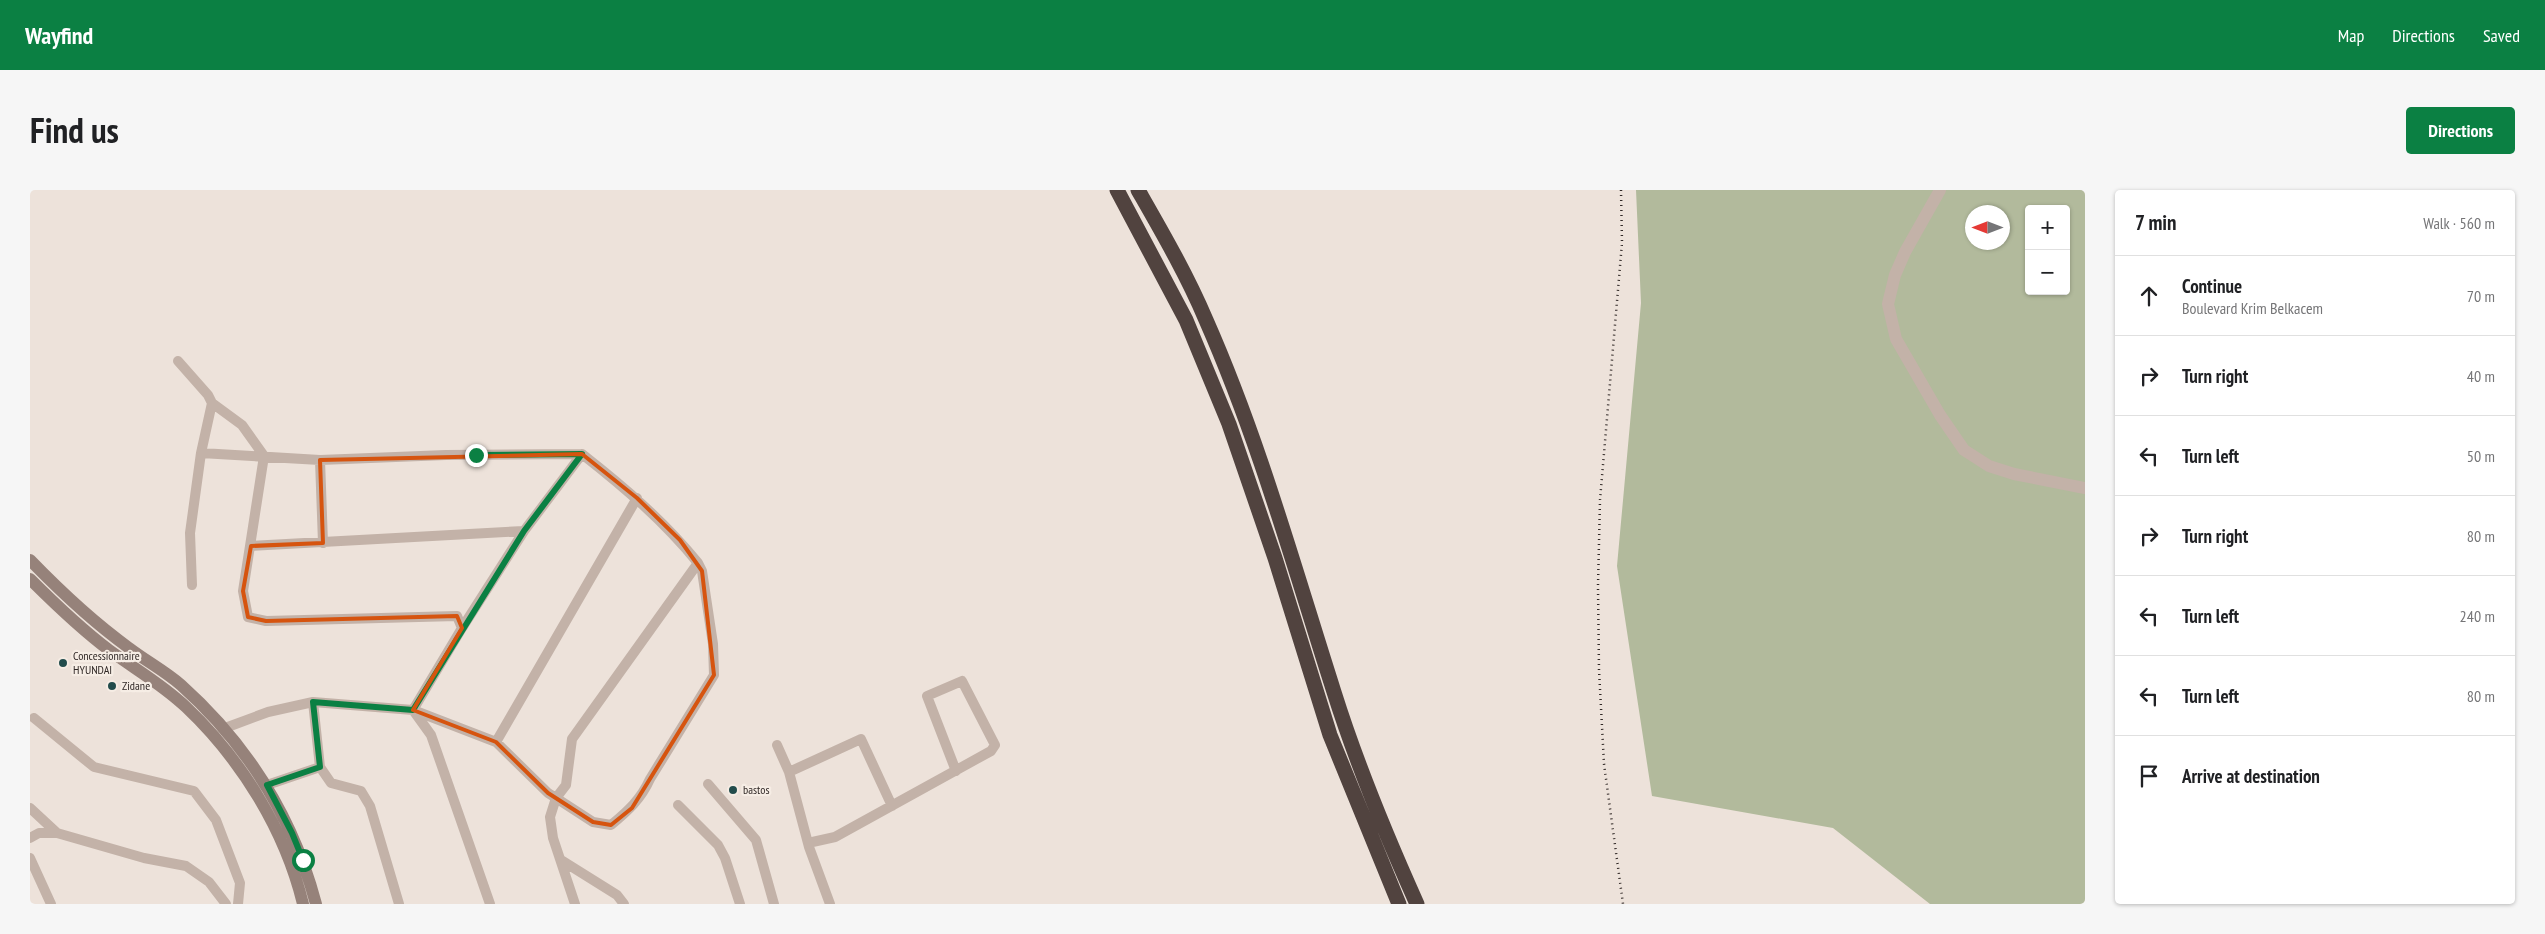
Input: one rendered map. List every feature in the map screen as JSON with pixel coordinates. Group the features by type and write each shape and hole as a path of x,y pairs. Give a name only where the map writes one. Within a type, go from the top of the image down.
{"highway":[{"path":"1117,190 1186,320 1233,432 1275,558 1330,736 1399,904"},
{"path":"1138,190 1206,319 1246,421 1286,534 1334,693 1362,774 1417,904"}],"main road":[{"path":"30,560 85,613 179,684 224,728 244,752 267,785 292,833 308,874 316,904"},
{"path":"30,579 108,649 185,706 208,730 238,768 262,803 282,842 303,904"}],"street":[{"path":"1940,190 1905,252 1895,275 1888,304 1896,339 1940,415 1964,450 1989,466 2014,474 2085,488"},
{"path":"178,361 208,395 212,403 242,425 264,456 252,546 243,591 248,617 266,621 457,616 462,628"},
{"path":"192,585 190,533 201,453 212,403"},
{"path":"201,453 320,460 446,455 582,454 637,498 680,540 698,563 702,571 713,644 714,675 650,778 644,794 632,808 611,825 593,822 548,793 496,742 413,710 313,702 268,712 224,728"},
{"path":"413,710 462,628 524,531 582,454"},
{"path":"320,460 323,543"},
{"path":"496,742 637,498"},
{"path":"252,546 524,531"},
{"path":"575,904 552,838 550,817 556,798 566,785 572,739 698,563"},
{"path":"808,843 835,838 991,751 995,745 962,681 927,696 956,770"},
{"path":"313,702 320,767 331,783 361,791 370,806 400,904"},
{"path":"413,710 431,735 490,904"},
{"path":"34,718 94,767 194,791 216,820 240,882 238,904"},
{"path":"788,772 861,739 892,806"},
{"path":"777,745 788,772 808,843 830,904"},
{"path":"267,785 320,767"},
{"path":"708,784 756,840 774,904"},
{"path":"678,804 718,846 725,858 740,904"},
{"path":"30,808 56,833"},
{"path":"30,838 39,833 56,833 144,858 186,866 209,882 226,904"},
{"path":"30,858 52,904"},
{"path":"561,860 617,895 624,904"}],"highlighted area":[{"path":"582,454 637,498 680,540 702,571 714,675 632,808 611,825 593,822 548,793 496,742 413,710 462,628 457,616 266,621 248,617 243,591 251,546 323,543 320,460"}],"green space":[{"path":"1636,190 2085,190 2085,904 1930,904 1833,828 1652,796 1617,566 1641,303"}],"railway":[{"path":"1621,190 1622,243 1600,500 1598,586 1599,670 1604,764 1623,904"}],"place":[{"name":"Concessionnaire HYUNDAI","path":"63,663"},
{"name":"Zidane","path":"112,686"},
{"name":"bastos","path":"733,790"}],"route":[{"path":"303,860 292,833 267,785 320,767 313,702 413,710 462,628 524,531 582,454 476,455"}]}
